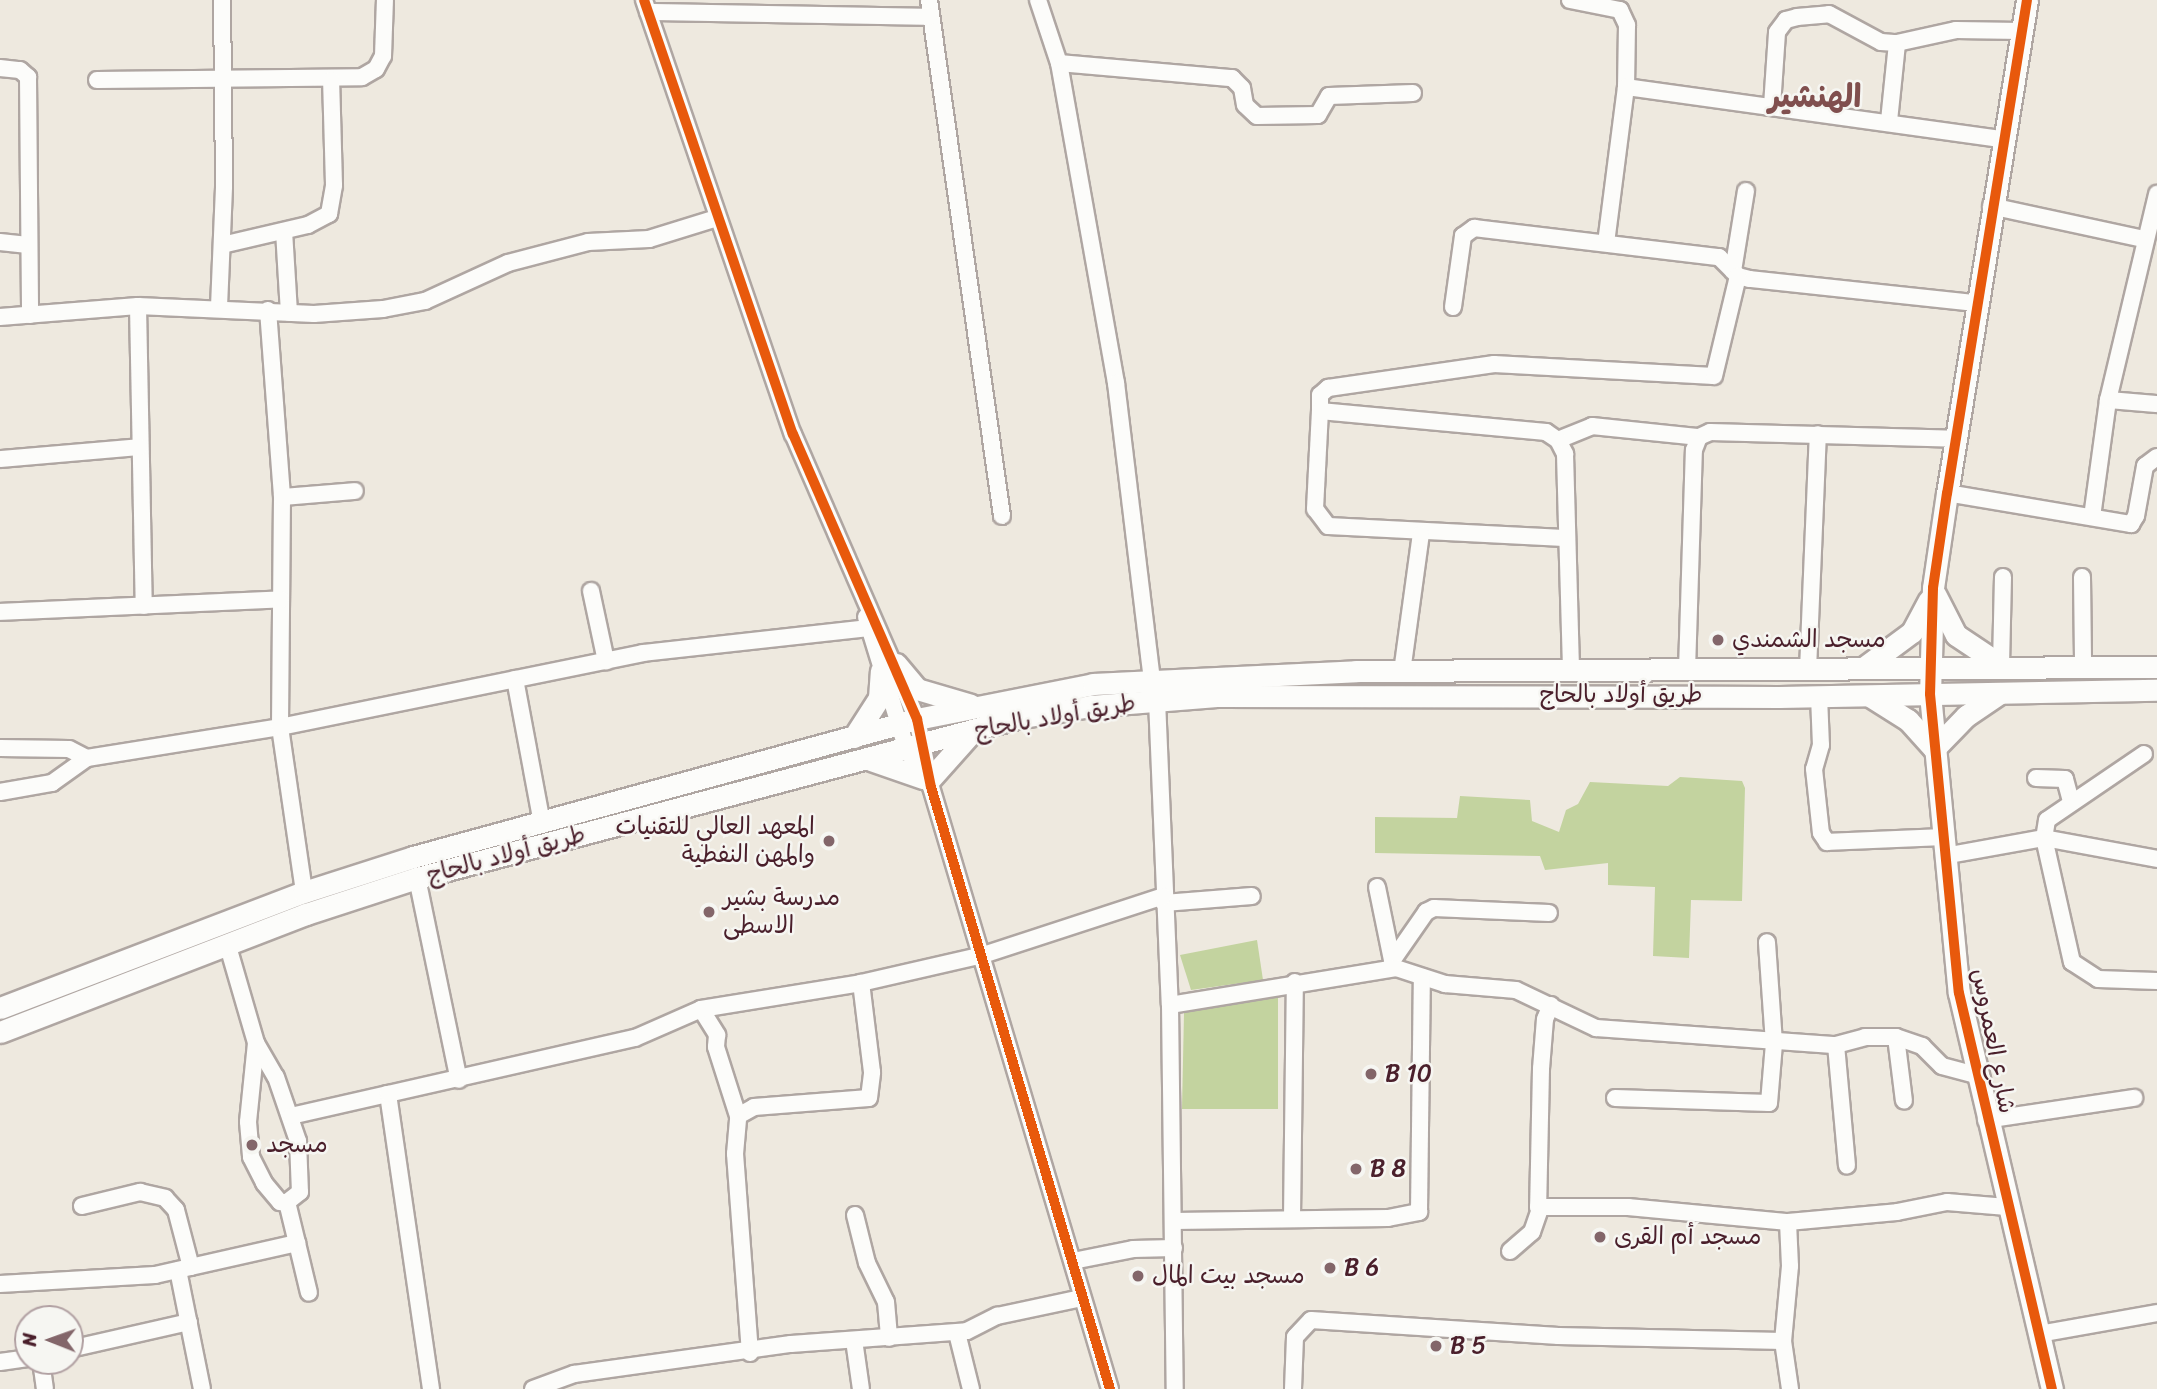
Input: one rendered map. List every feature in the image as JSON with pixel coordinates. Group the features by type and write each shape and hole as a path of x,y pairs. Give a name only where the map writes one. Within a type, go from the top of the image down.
{"main road":[{"path":"1866,667 1912,632 1933,588 1975,303 2027,0"},
{"path":"1933,588 1956,635 2001,665"},
{"name":"شارع العمروس","path":"1933,588 1930,694 1959,993 1975,1075 2052,1389"},
{"name":"طريق أولاد بالحاج","path":"0,1032 227,943 417,878 871,761 975,730 1091,706 1154,689 1402,672 1808,670 1931,665 2157,667"},
{"path":"854,737 878,698 888,667 917,689 973,705"},
{"name":"طريق أولاد بالحاج","path":"0,1008 304,892 909,721 973,705 1093,684 1154,689 1819,696 2157,690"},
{"path":"1867,695 1902,715 1934,749 1966,716 2002,692"},
{"path":"871,761 929,781 975,730"}],"street":[{"path":"219,306 224,79 222,0"},
{"path":"97,80 331,80 362,77 376,69 386,39 384,0"},
{"path":"929,0 929,17 974,292 1002,516"},
{"path":"1038,0 1059,63 1132,490 1154,689 1170,1005 1175,1389"},
{"path":"1570,0 1620,10 1627,24 1626,87 1606,243"},
{"path":"929,17 646,6 793,434 909,721 915,747 929,781 983,955 1110,1389"},
{"path":"1772,106 1777,32 1786,20 1829,15 1881,42 1897,43 1956,30 2021,31"},
{"path":"1889,121 1897,43"},
{"path":"1059,63 1232,78 1242,88 1245,105 1258,116 1318,115 1329,96 1413,93"},
{"path":"0,68 20,70 28,78 30,315"},
{"path":"222,245 324,219 333,203 331,80"},
{"path":"1626,87 1889,121 2003,139"},
{"path":"1564,538 1421,534 1328,526 1319,520 1315,509 1320,395 1328,388 1494,364 1714,376 1736,274 1746,191"},
{"path":"2092,517 2108,400 2144,239 2157,194"},
{"path":"1992,206 2144,239"},
{"path":"0,317 138,306 219,306 289,313 356,313 425,301 508,263 588,242 649,239 717,218"},
{"path":"1453,307 1467,230 1720,257 1736,274 1975,303"},
{"path":"284,231 289,313"},
{"path":"0,242 28,245"},
{"path":"138,306 144,606"},
{"path":"268,310 282,497 280,727 304,892"},
{"path":"2108,400 2157,404"},
{"path":"1320,411 1546,432 1558,440 1565,454 1564,538 1571,672"},
{"path":"1558,440 1592,426 1699,437 1710,432 1955,439"},
{"path":"1808,670 1818,434"},
{"path":"1686,670 1694,450 1699,437"},
{"path":"0,459 139,447"},
{"path":"1947,493 2131,524 2136,516 2145,466 2157,457"},
{"path":"282,497 355,491"},
{"path":"1402,672 1421,534"},
{"path":"2001,665 2003,577"},
{"path":"2082,577 2083,665"},
{"path":"591,591 606,661"},
{"path":"0,612 281,599"},
{"path":"864,605 868,628 888,667"},
{"path":"0,792 52,783 87,758 280,727 606,661 868,628"},
{"path":"516,679 542,823"},
{"path":"1819,696 1821,745 1814,769 1821,833 1827,842 1943,847 2044,838 2157,859"},
{"path":"0,748 69,749 87,758"},
{"path":"2144,754 2045,822 2044,838 2072,962 2098,979 2157,981"},
{"path":"2036,778 2065,779 2071,802"},
{"path":"417,878 459,1080"},
{"path":"1377,887 1393,964"},
{"path":"291,1116 635,1038 701,1009 861,983 983,955 1164,900 1252,896"},
{"path":"1393,964 1426,912 1434,908 1549,912"},
{"path":"1615,1098 1766,1105 1773,1096 1774,1042 1768,942"},
{"path":"227,943 256,1043 276,1077 291,1116 301,1169 300,1192 288,1202 280,1202 256,1170 248,1145 256,1043"},
{"path":"1170,1005 1393,964 1445,984 1516,990 1596,1028 1836,1045 1865,1037 1896,1037 1922,1046 1942,1066 1975,1075"},
{"path":"1174,1221 1388,1218 1419,1212 1422,977"},
{"path":"1292,1218 1294,982"},
{"path":"738,1116 754,1107 869,1098 872,1072 861,983"},
{"path":"1551,1005 1545,1019 1541,1069 1535,1200 1541,1206 1628,1207 1788,1222 1897,1212 1947,1202 2007,1207"},
{"path":"701,1009 717,1035 716,1047 738,1116 735,1154 750,1353"},
{"path":"1896,1037 1904,1101"},
{"path":"1836,1045 1847,1165"},
{"path":"388,1094 431,1389"},
{"path":"1986,1119 2134,1098"},
{"path":"82,1206 140,1192 164,1198 176,1210 189,1322 202,1389"},
{"path":"288,1202 309,1293"},
{"path":"1510,1251 1532,1232 1541,1206"},
{"path":"855,1215 867,1263 886,1302 889,1338"},
{"path":"1788,1222 1790,1266 1783,1341 1790,1389"},
{"path":"0,1284 113,1279 184,1268 297,1243"},
{"path":"1073,1261 1123,1251 1174,1248"},
{"path":"533,1389 574,1374 750,1353 791,1344 957,1333 997,1316 1082,1298"},
{"path":"2039,1334 2157,1313"},
{"path":"1293,1389 1296,1337 1311,1320 1559,1336 1783,1341"},
{"path":"84,1346 189,1322"},
{"path":"957,1333 971,1389"},
{"path":"854,1340 861,1389"}],"green space":[{"path":"1680,777 1742,781 1745,788 1742,901 1691,900 1689,958 1653,956 1655,887 1608,885 1608,863 1545,870 1540,856 1375,853 1375,817 1457,818 1460,796 1530,800 1532,821 1559,832 1566,810 1578,804 1590,782 1668,786"},
{"path":"1257,940 1263,980 1191,990 1180,955"},
{"path":"1278,990 1278,1109 1182,1109 1184,1013"}],"cycle path":[{"path":"644,0 793,434 917,719 931,787 1110,1389"},
{"path":"2027,0 1933,588 1930,694 1959,993 2052,1389"}],"place":[{"name":"مسجد الشمندي","path":"1718,640"},
{"name":"المعهد العالي للتقنيات والمهن النفطية","path":"829,841"},
{"name":"مدرسة بشير الاسطى","path":"709,912"},
{"name":"B 10","path":"1371,1074"},
{"name":"مسجد","path":"252,1145"},
{"name":"B 8","path":"1356,1169"},
{"name":"مسجد أم القرى","path":"1600,1237"},
{"name":"B 6","path":"1330,1268"},
{"name":"مسجد بيت المال","path":"1138,1276"},
{"name":"B 5","path":"1436,1346"}],"district":[{"name":"الهنشير","path":"1815,97"}]}
